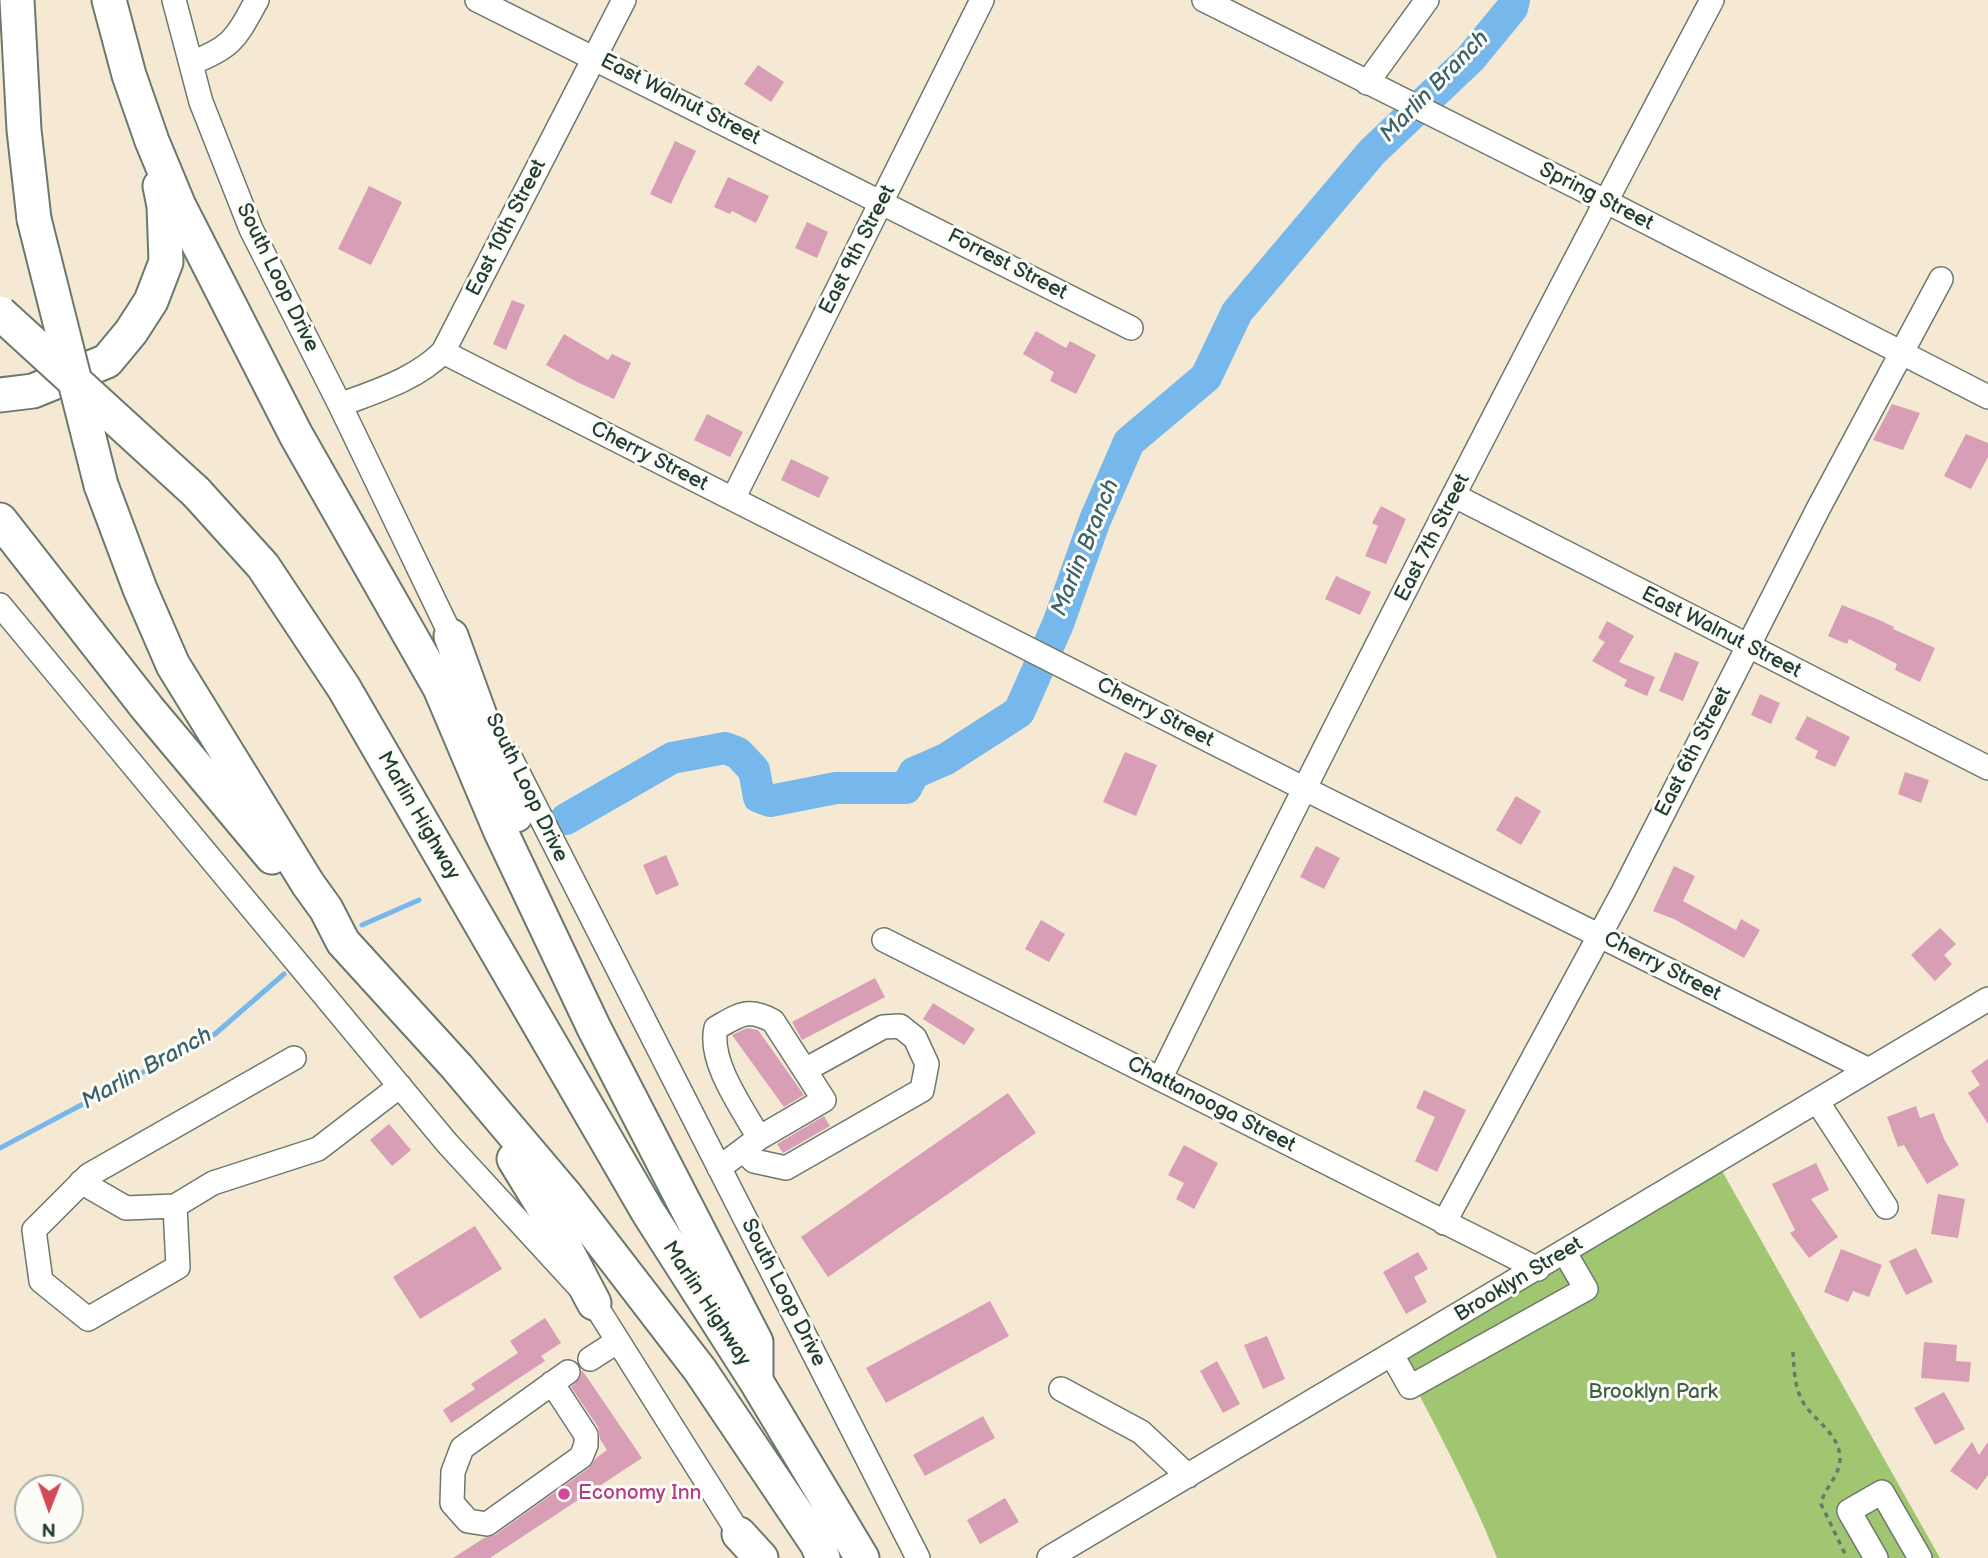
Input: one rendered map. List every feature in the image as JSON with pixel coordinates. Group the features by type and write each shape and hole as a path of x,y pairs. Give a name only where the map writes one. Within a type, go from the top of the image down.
{"highway":[{"path":"17,0 24,130 34,219 101,485 140,589 173,666 326,909 342,942"},
{"path":"109,0 129,75 152,141 192,233 296,435 440,688 501,832 594,1028 757,1342 756,1381"},
{"path":"0,395 33,391 107,361 131,332 150,301 166,262 164,206 152,141"},
{"name":"Marlin Highway","path":"0,313 196,492 263,566 344,688 648,1212 756,1381 862,1558"},
{"path":"0,520 148,709 342,942 457,1068 568,1197 701,1370 817,1544 823,1558"},
{"path":"451,636 594,1028"},
{"path":"457,1068 547,1213 594,1303"},
{"path":"841,1522 880,1549 887,1558"},
{"path":"746,1546 761,1558"}],"street":[{"name":"South Loop Drive","path":"174,0 201,102 251,229 340,405 528,794 918,1558"},
{"path":"191,63 227,47 238,35 257,0"},
{"name":"East Walnut Street","path":"477,0 883,202"},
{"name":"East 10th Street","path":"340,405 411,376 432,363 443,352 624,0"},
{"name":"East 9th Street","path":"733,499 982,0"},
{"name":"Spring Street","path":"1204,0 1988,397"},
{"path":"1367,83 1427,0"},
{"name":"East 7th Street","path":"1160,1079 1303,788 1605,201 1712,0"},
{"name":"Forrest Street","path":"883,202 1131,328"},
{"name":"East 6th Street","path":"1444,1223 1599,936 1818,509 1941,279"},
{"name":"Cherry Street","path":"443,352 1303,788 1869,1070"},
{"name":"East Walnut Street","path":"1455,496 1988,768"},
{"path":"0,605 447,1143 594,1303 746,1546"},
{"name":"Chattanooga Street","path":"884,940 1538,1269"},
{"name":"Brooklyn Street","path":"1049,1558 1988,999"},
{"path":"805,1070 883,1027 900,1027 915,1038 927,1064 922,1090 844,1135 786,1168 754,1161 751,1144 724,1076 714,1037 716,1028 742,1013 759,1013 773,1020 844,1135"},
{"path":"176,1206 178,1267 88,1319 41,1281 34,1230 81,1182 294,1058"},
{"path":"81,1182 126,1208 176,1206 213,1183 318,1149 400,1086"},
{"path":"719,1168 751,1144 824,1100"},
{"path":"1817,1101 1886,1207"},
{"path":"1392,1355 1410,1387 1586,1289 1565,1253"},
{"path":"590,1359 618,1341"},
{"path":"560,1377 586,1435 586,1445 581,1457 487,1524 468,1521 452,1503 453,1472 462,1448 560,1377"},
{"path":"1061,1389 1140,1432 1188,1476"},
{"path":"1876,1558 1849,1511 1882,1492 1920,1558"}],"path":[{"path":"1793,1352 1800,1396 1838,1447 1840,1458 1836,1478 1821,1504 1847,1558"}],"green space":[{"name":"Brooklyn Park","path":"1717,1162 1940,1558 1497,1558 1462,1480 1397,1352"}],"building":[{"path":"758,65 784,82 771,102 744,84"},
{"path":"675,141 696,151 671,204 650,194"},
{"path":"728,177 769,196 756,223 732,211 730,214 714,207"},
{"path":"369,186 402,202 371,265 338,249"},
{"path":"807,222 828,232 817,258 795,248"},
{"path":"512,300 525,305 506,350 493,344"},
{"path":"1036,331 1066,348 1070,341 1096,355 1076,394 1050,381 1054,372 1023,354"},
{"path":"564,334 608,360 612,354 631,363 614,399 546,365"},
{"path":"1892,404 1920,413 1903,450 1873,440"},
{"path":"707,414 743,432 730,457 694,440"},
{"path":"1966,434 1988,443 1988,457 1971,489 1944,476"},
{"path":"791,459 829,477 819,498 781,480"},
{"path":"1381,506 1406,519 1386,564 1365,556 1378,526 1372,523"},
{"path":"1336,576 1371,592 1360,615 1325,599"},
{"path":"1842,605 1935,648 1920,682 1895,670 1897,664 1849,639 1847,644 1828,636"},
{"path":"1607,621 1634,636 1619,662 1655,677 1647,696 1624,686 1627,680 1592,661 1605,642 1598,638"},
{"path":"1675,652 1699,662 1683,701 1659,691"},
{"path":"1760,694 1780,703 1771,724 1751,715"},
{"path":"1807,716 1850,737 1835,767 1815,758 1818,751 1795,739"},
{"path":"1125,752 1157,765 1136,816 1103,802"},
{"path":"1905,772 1929,780 1921,803 1898,794"},
{"path":"1516,796 1541,811 1521,845 1496,830"},
{"path":"1316,846 1340,858 1324,889 1300,877"},
{"path":"666,855 679,885 656,895 643,865"},
{"path":"1674,866 1695,876 1683,901 1736,930 1741,919 1760,930 1744,958 1674,919 1653,911"},
{"path":"1041,920 1065,934 1049,962 1025,949"},
{"path":"1940,928 1956,944 1944,955 1952,964 1935,981 1911,955"},
{"path":"875,978 885,997 802,1040 792,1022"},
{"path":"933,1003 975,1029 964,1045 923,1019"},
{"path":"747,1028 758,1030 804,1095 784,1107 732,1035"},
{"path":"1988,1059 1988,1124 1968,1093 1980,1085 1971,1071"},
{"path":"1424,1090 1466,1110 1437,1172 1415,1161 1435,1117 1416,1108"},
{"path":"1008,1093 1036,1133 828,1277 801,1237"},
{"path":"1916,1106 1920,1118 1934,1113 1944,1139 1959,1165 1927,1184 1904,1145 1898,1147 1887,1117"},
{"path":"824,1116 830,1126 783,1153 777,1144"},
{"path":"389,1124 411,1150 392,1166 370,1140"},
{"path":"1184,1145 1218,1163 1194,1209 1176,1199 1184,1183 1168,1175"},
{"path":"1816,1163 1829,1190 1811,1199 1838,1237 1809,1258 1790,1233 1795,1230 1772,1184"},
{"path":"1938,1194 1965,1199 1958,1238 1931,1234"},
{"path":"475,1226 502,1269 420,1319 393,1277"},
{"path":"1916,1248 1933,1282 1906,1295 1889,1261"},
{"path":"1841,1249 1882,1265 1869,1297 1853,1291 1848,1302 1824,1292"},
{"path":"1418,1252 1428,1269 1414,1277 1427,1302 1406,1314 1383,1272"},
{"path":"990,1301 1009,1336 886,1403 866,1368"},
{"path":"545,1318 561,1343 541,1356 545,1361 451,1423 443,1410 475,1389 471,1384 518,1353 510,1341"},
{"path":"1267,1336 1285,1379 1263,1389 1244,1345"},
{"path":"1924,1342 1957,1345 1956,1361 1971,1362 1969,1382 1921,1378"},
{"path":"1217,1361 1240,1404 1223,1413 1200,1371"},
{"name":"Economy Inn","path":"582,1370 642,1458 490,1558 453,1558 484,1538 495,1535 589,1468 596,1458 607,1450 600,1439 598,1427 571,1387 580,1378"},
{"path":"1944,1392 1965,1429 1935,1445 1914,1408"},
{"path":"983,1416 995,1438 925,1476 913,1455"},
{"path":"1972,1442 1979,1455 1988,1442 1988,1475 1977,1490 1950,1471"},
{"path":"1005,1498 1019,1522 980,1544 967,1520"}],"waterway":[{"name":"Marlin Branch","path":"566,819 672,758 725,748 738,753 754,770 759,797 770,801 836,788 906,788 914,773 946,759 1019,712 1058,624 1095,520 1129,442 1206,377 1237,312 1372,152 1470,59 1512,8 1514,0"},
{"name":"Marlin Branch","path":"362,925 419,900"},
{"name":"Marlin Branch","path":"0,1148 215,1034 284,974"}],"place":[{"name":"Economy Inn","path":"564,1494"}]}
